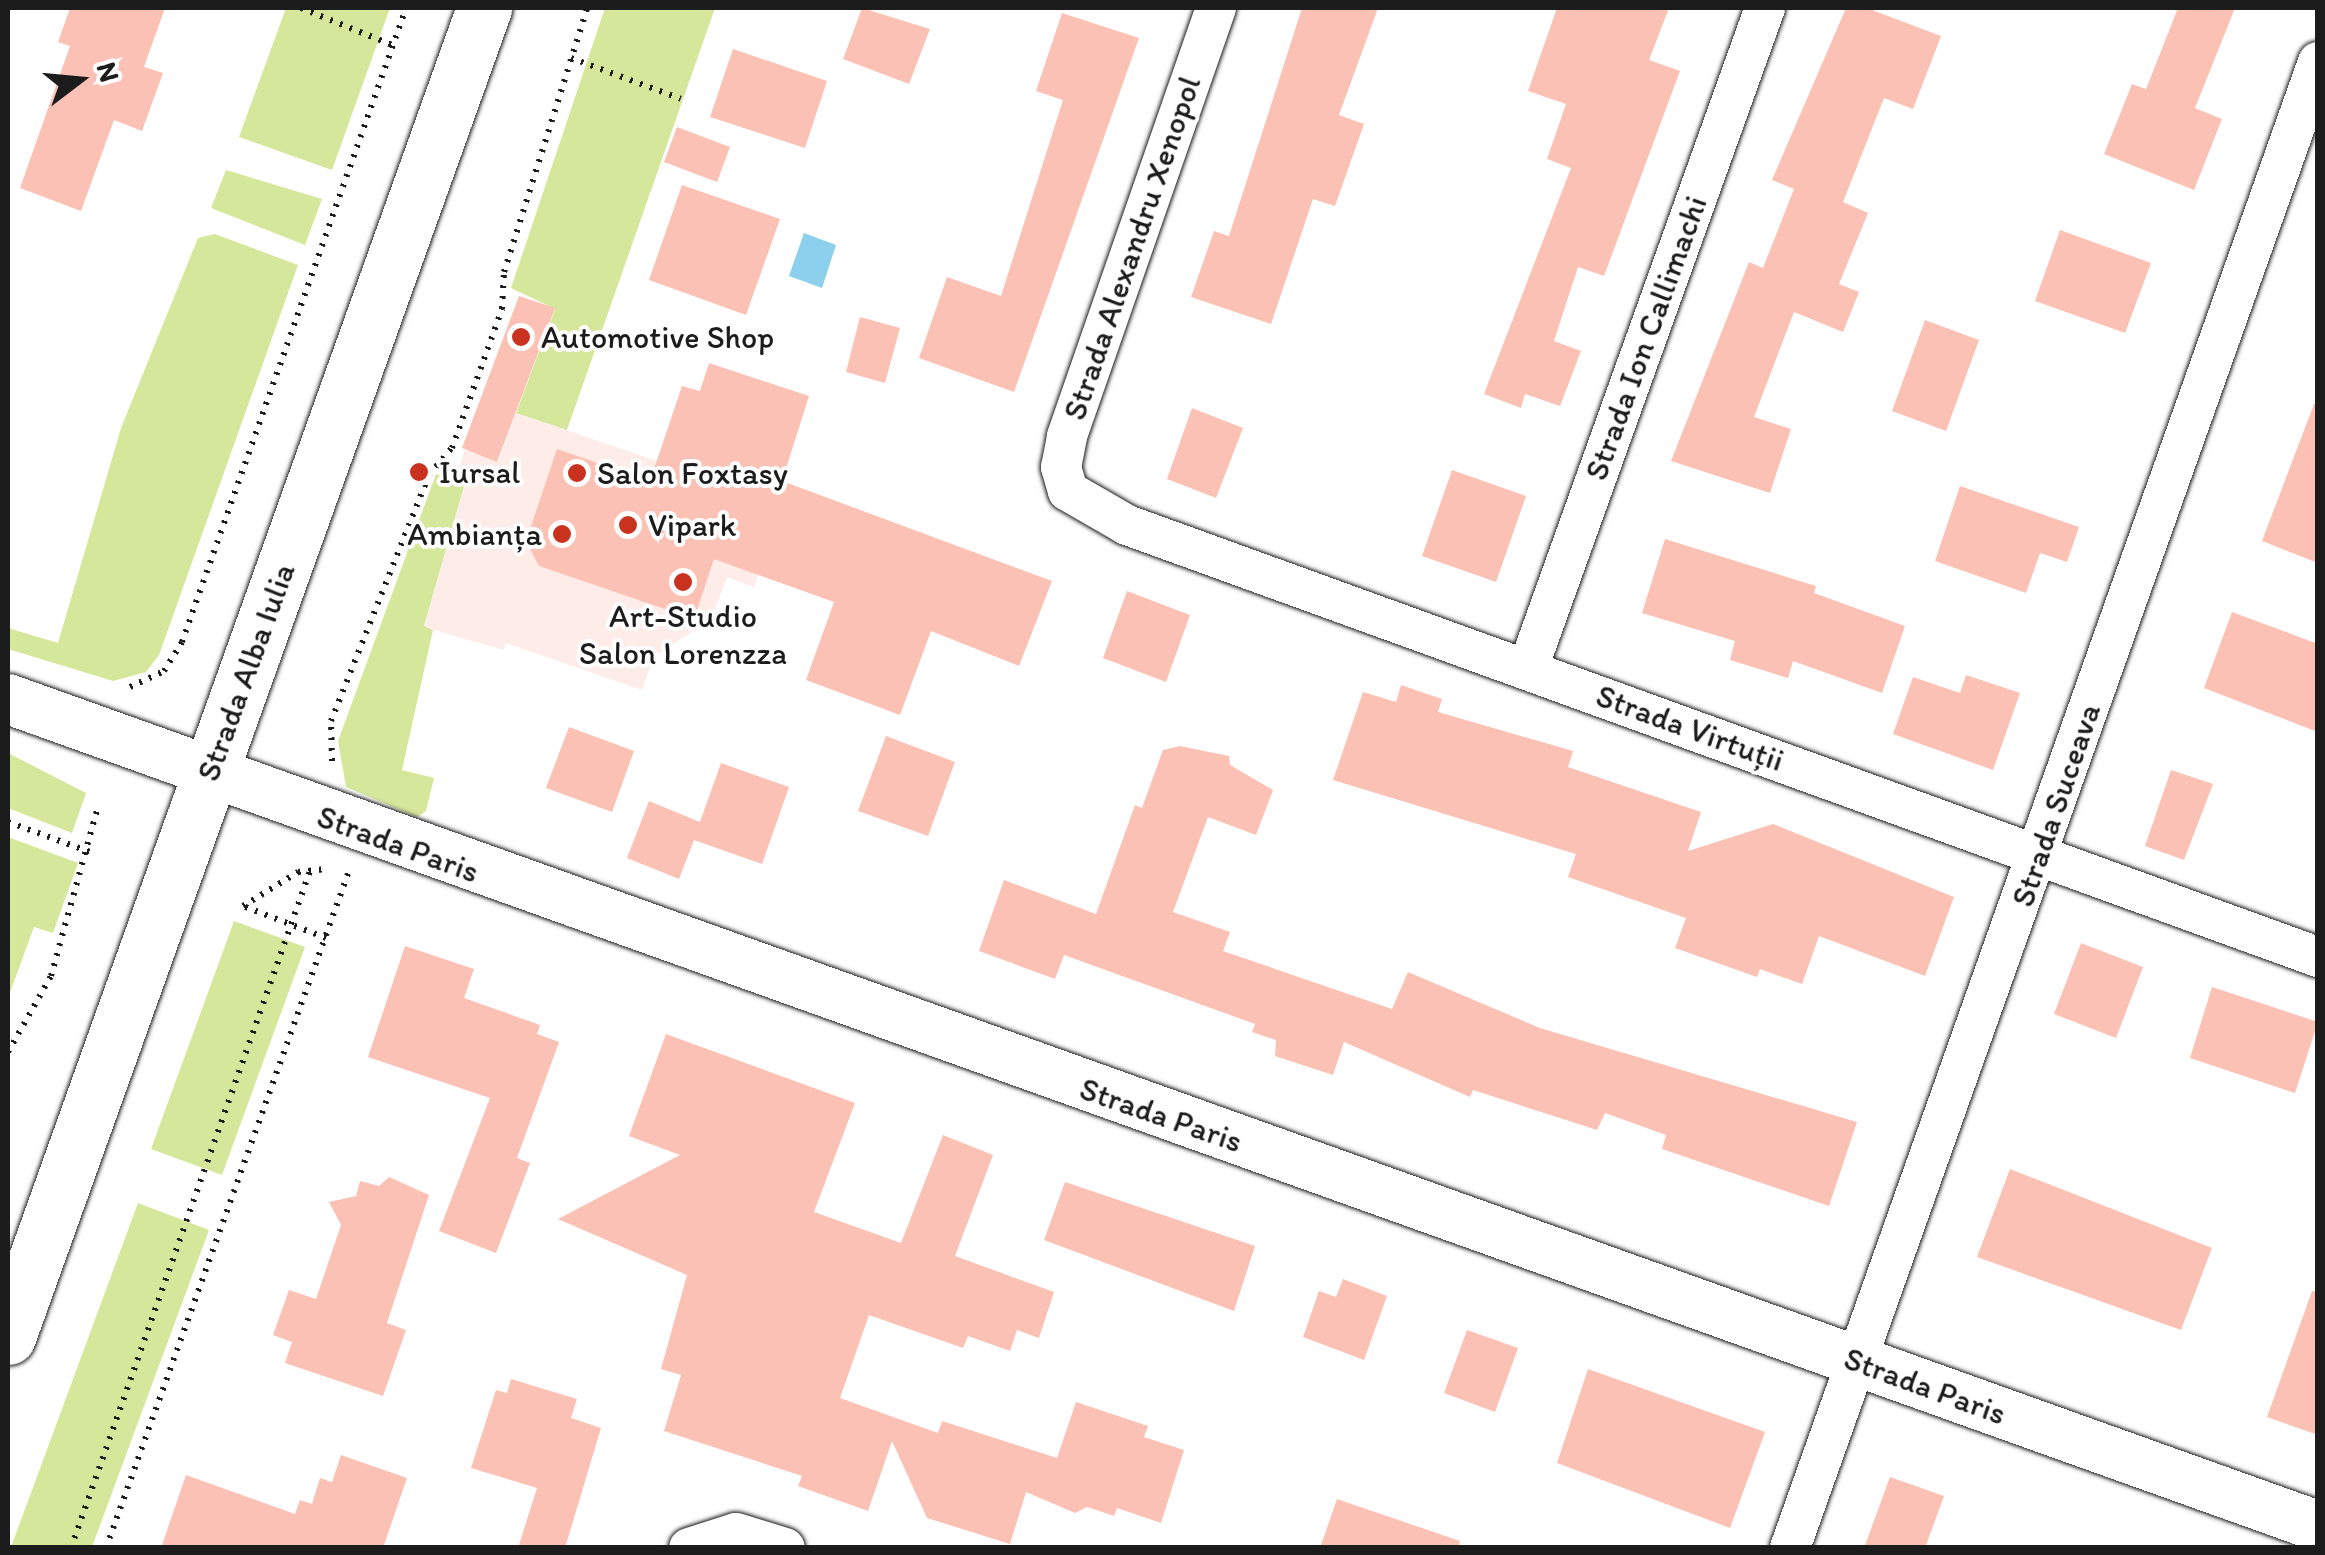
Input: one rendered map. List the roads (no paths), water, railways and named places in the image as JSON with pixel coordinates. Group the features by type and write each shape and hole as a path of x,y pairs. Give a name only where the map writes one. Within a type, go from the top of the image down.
{"main road":[{"name":"Strada Alba Iulia","path":"8,1337 484,8"}],"street":[{"name":"Strada Alexandru Xenopol","path":"1068,490 1061,467 1066,437 1216,8"},
{"name":"Strada Ion Callimachi","path":"1528,668 1765,8"},
{"name":"Strada Suceava","path":"1790,1548 2318,62"},
{"name":"Strada Virtuții","path":"1068,490 1128,526 2318,957"},
{"name":"Strada Paris","path":"8,700 211,772 327,820 2318,1526"},
{"path":"690,1546 736,1533 784,1548"}],"water":[{"path":"804,233 836,245 822,288 789,276"}],"place":[{"name":"Automotive Shop","path":"521,337"},
{"name":"Iursal","path":"419,472"},
{"name":"Salon Foxtasy","path":"577,473"},
{"name":"Vipark","path":"628,525"},
{"name":"Ambianța","path":"562,534"},
{"name":"Art-Studio Salon Lorenzza","path":"683,582"}]}
